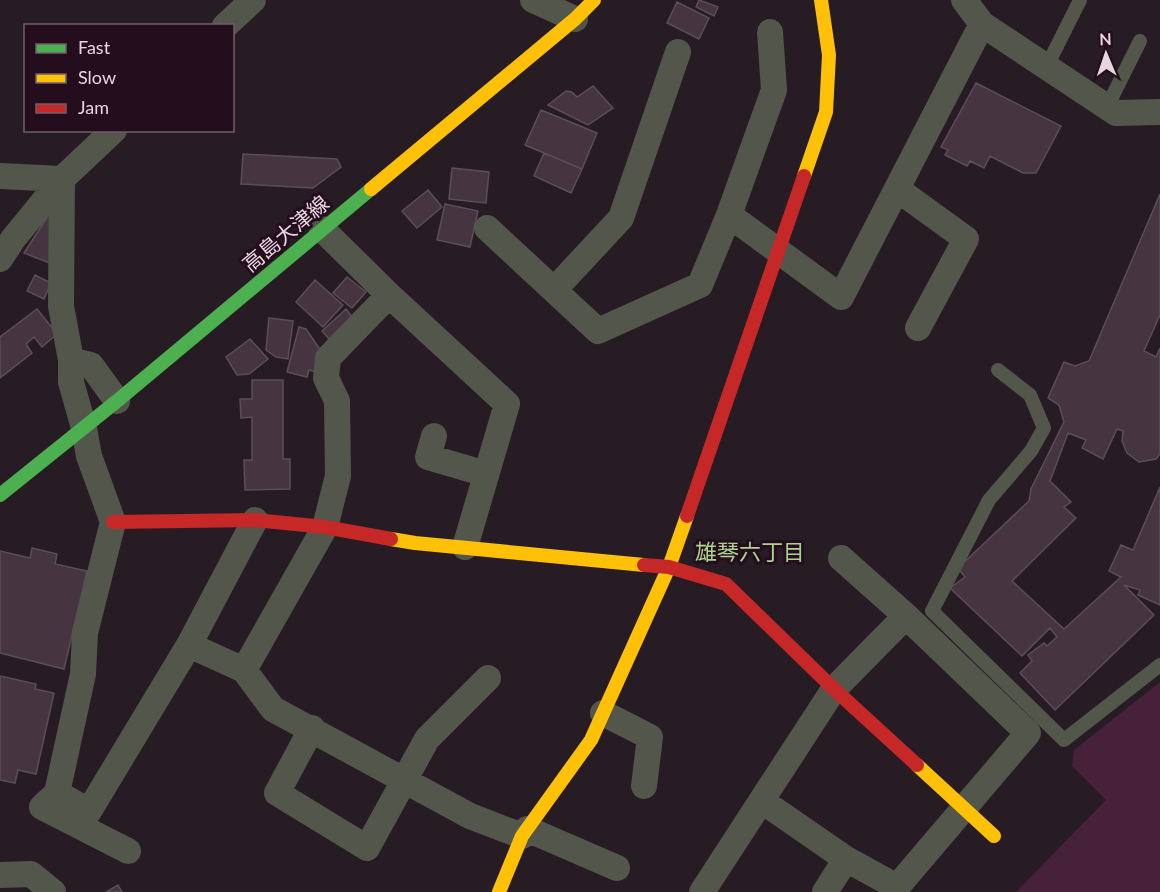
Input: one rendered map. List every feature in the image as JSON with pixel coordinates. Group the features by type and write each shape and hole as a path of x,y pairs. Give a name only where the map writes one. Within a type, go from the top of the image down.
{"street":[{"path":"227,24 253,0"},
{"path":"533,0 575,19"},
{"name":"高島大津線","path":"0,495 117,401 575,19 594,0"},
{"path":"499,892 525,833 591,740 669,567 826,112 829,55 821,0"},
{"path":"964,0 982,24 1116,113 1160,112"},
{"path":"729,215 841,297 982,24"},
{"path":"488,228 598,331 700,285 729,215 774,90 770,32"},
{"path":"554,290 621,218 678,52"},
{"path":"0,259 62,179 112,132"},
{"path":"0,176 62,179"},
{"path":"62,179 61,306 71,360 70,382 84,428 89,456 113,522 85,633 83,674 57,793 42,807 128,851"},
{"path":"897,189 966,239 918,328"},
{"path":"322,229 389,295 507,404 465,547"},
{"path":"244,670 325,527 338,476 337,401 326,378 328,357 389,295"},
{"path":"71,360 91,365 117,401"},
{"path":"434,436 428,457 486,474"},
{"path":"57,793 89,811 189,645 255,520"},
{"path":"113,522 255,520 325,527 415,543 669,567 726,584 834,689 994,836"},
{"path":"762,801 846,859 897,887 1028,733 842,558"},
{"path":"702,892 834,689 906,616"},
{"path":"189,645 244,670 273,708 470,816 525,833 617,868"},
{"path":"312,728 277,793 367,848 406,782 427,739 488,678"},
{"path":"603,713 650,737 644,786"},
{"path":"825,892 846,859"},
{"path":"0,875 31,874 52,892"}],"lane":[{"path":"1047,66 1080,0"},
{"path":"1107,107 1140,40"},
{"path":"998,370 1030,395 1044,428 1031,451 988,500 932,611 1064,740 1160,665"}],"shaded area":[{"path":"1160,682 1160,892 1016,892 1106,800 1072,766 1074,750"}],"building":[{"path":"699,0 718,7 714,16 696,7"},
{"path":"677,2 709,18 699,39 667,23"},
{"path":"976,83 1061,126 1036,173 1023,173 990,156 984,168 970,161 967,166 945,155 948,150 941,147"},
{"path":"593,86 613,108 588,125 548,105 566,91 572,92 577,97"},
{"path":"541,110 597,133 582,169 525,145"},
{"path":"544,153 582,169 571,193 534,176"},
{"path":"243,154 337,159 341,167 313,188 241,184"},
{"path":"452,168 489,172 486,203 449,199"},
{"path":"428,190 442,207 417,228 402,211"},
{"path":"1160,194 1160,315 1144,351 1156,357 1160,348 1160,454 1156,459 1139,462 1127,453 1122,441 1123,431 1117,429 1103,459 1082,448 1086,440 1068,433 1050,481 1071,502 1064,507 1076,518 1012,581 1064,629 1121,577 1109,571 1121,545 1133,550 1160,487 1160,605 1138,595 1140,590 1124,585 1154,615 1055,710 1020,673 1032,661 1028,655 1044,643 1047,646 1057,637 1050,628 1022,656 950,588 965,577 958,568 1029,501 1031,489 1064,422 1059,405 1048,398 1064,362 1075,366 1089,361"},
{"path":"445,204 478,211 470,247 437,240"},
{"path":"50,213 55,265 24,253"},
{"path":"35,275 51,283 44,299 27,291"},
{"path":"347,277 366,292 352,308 333,293"},
{"path":"315,280 343,305 323,327 296,302"},
{"path":"37,309 57,334 42,347 34,337 26,344 32,353 0,378 0,337"},
{"path":"346,309 352,317 329,339 322,331"},
{"path":"269,318 293,321 288,359 276,357 266,350"},
{"path":"299,327 306,329 321,351 317,372 309,370 307,377 287,372"},
{"path":"250,339 268,359 249,374 237,375 226,357"},
{"path":"252,380 283,380 283,459 290,459 290,489 245,490 244,460 252,460 252,417 241,418 240,399 252,399"},
{"path":"32,548 57,554 55,564 87,571 64,669 0,653 0,551 30,558"},
{"path":"0,676 36,684 35,689 54,693 36,774 18,770 15,783 0,780"},
{"path":"118,885 122,892 106,892"}],"traffic: fast":[{"path":"0,495 117,401 371,189"}],"traffic: slow":[{"path":"371,189 575,19 594,0"},
{"path":"804,176 826,112 829,55 821,0"},
{"path":"499,892 522,836 591,740 669,567 687,516"},
{"path":"391,539 644,565"},
{"path":"917,765 994,836"}],"traffic: jam":[{"path":"687,516 804,176"},
{"path":"113,522 255,520 325,527 391,539"},
{"path":"644,565 669,567 726,584 834,689 917,765"}],"district":[{"name":"雄琴六丁目","path":"750,551"}]}
